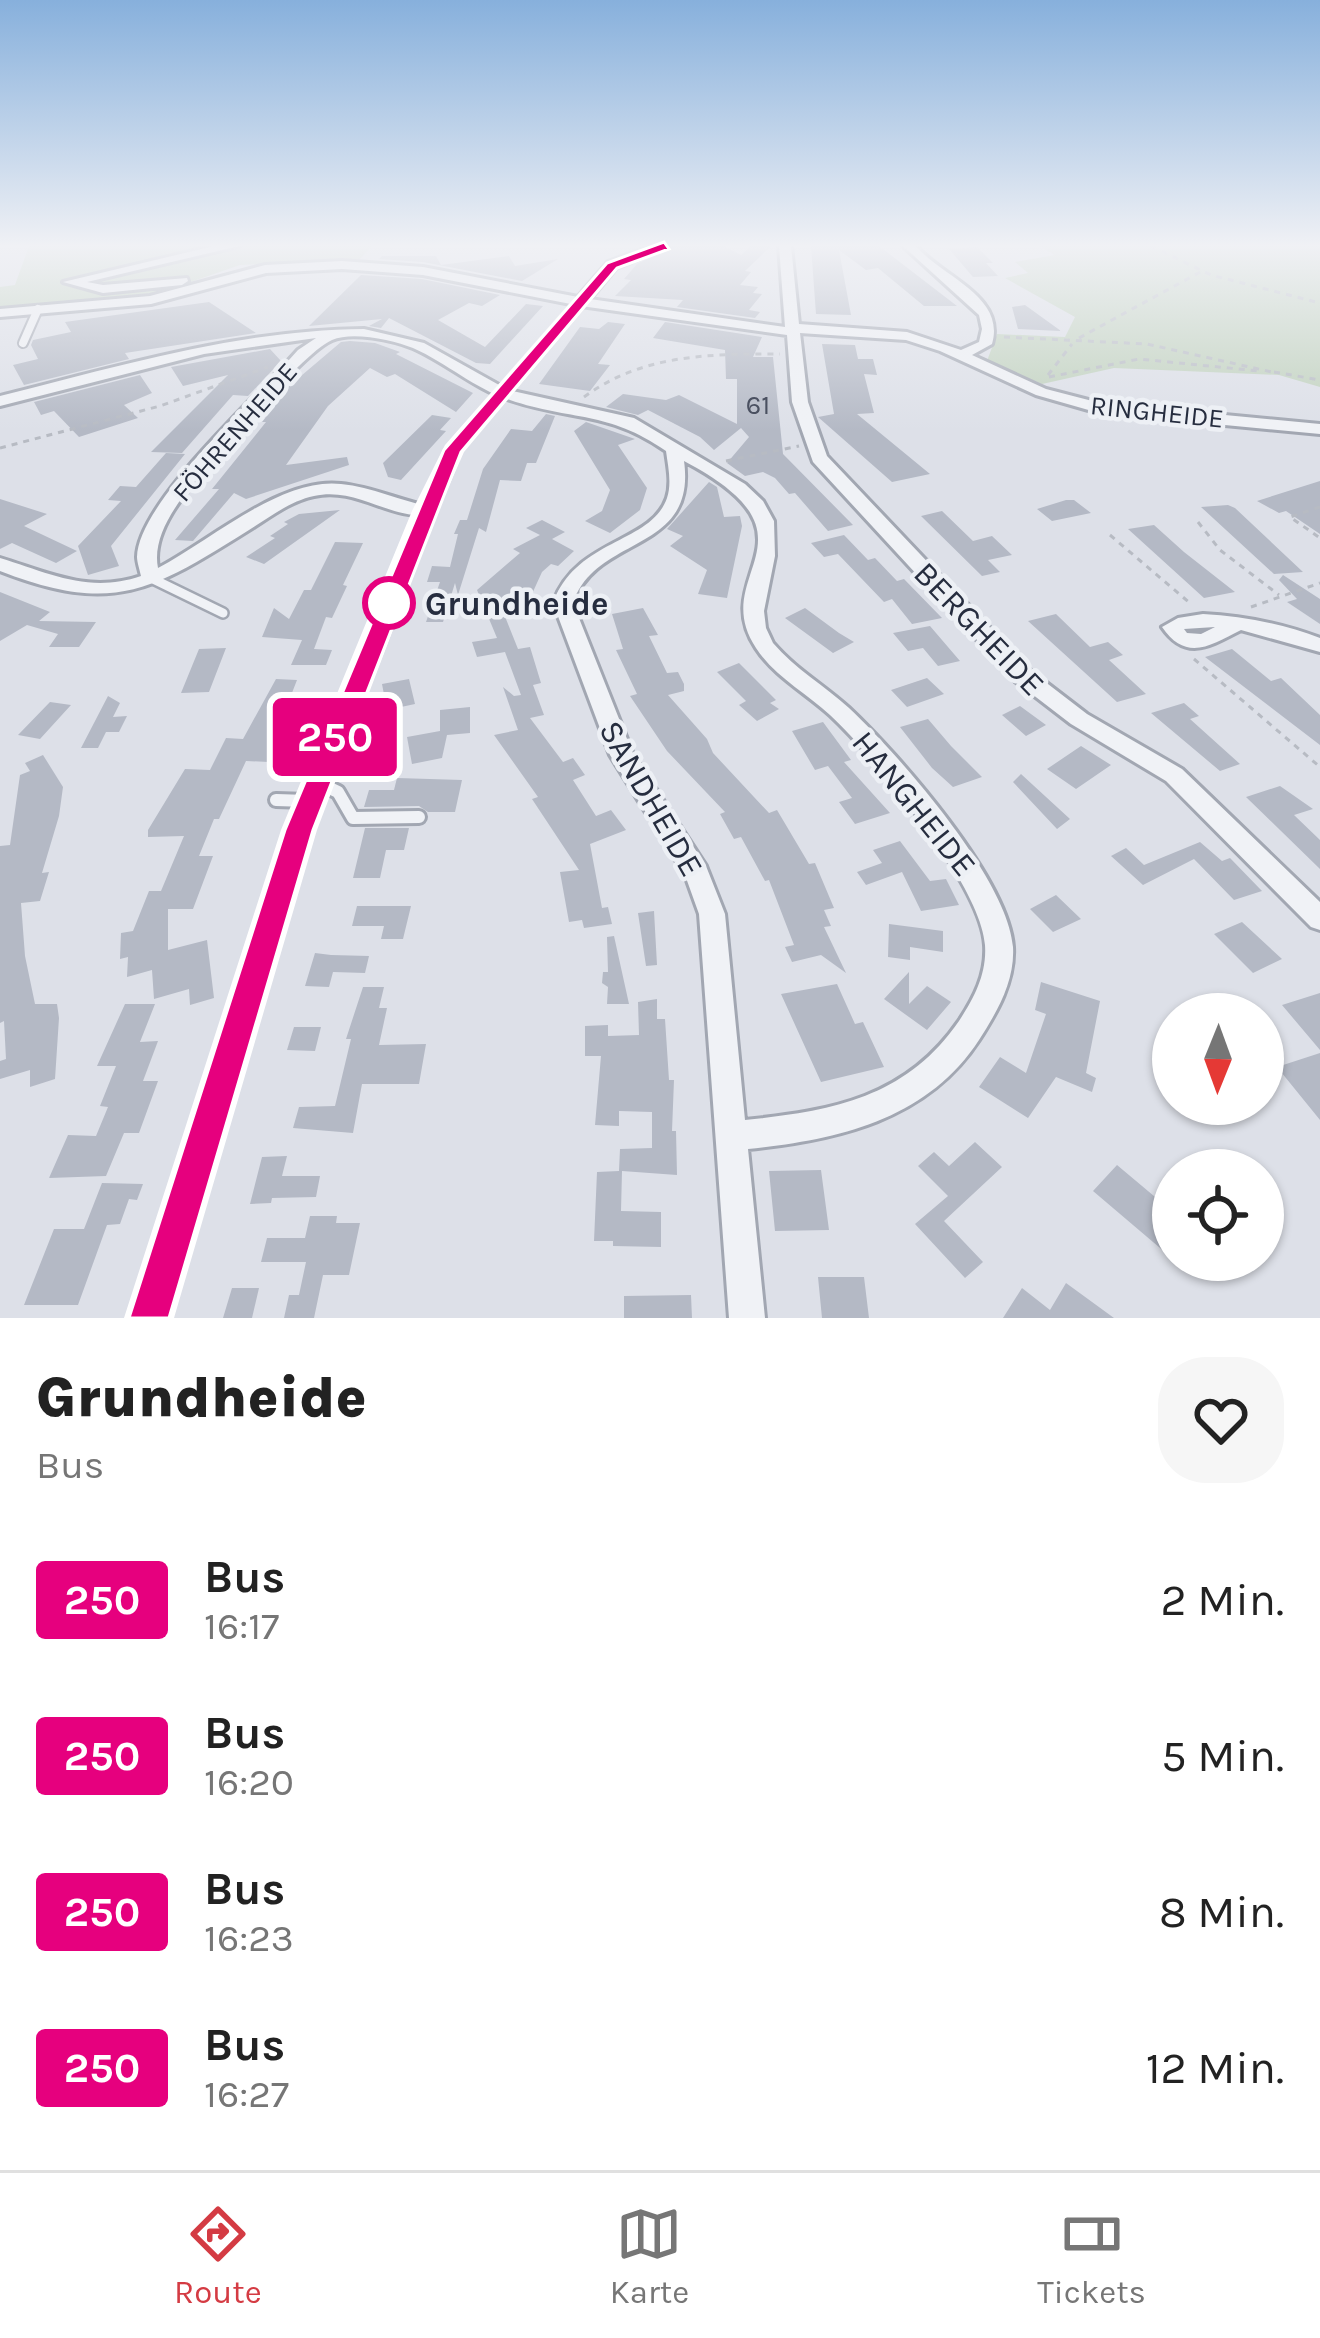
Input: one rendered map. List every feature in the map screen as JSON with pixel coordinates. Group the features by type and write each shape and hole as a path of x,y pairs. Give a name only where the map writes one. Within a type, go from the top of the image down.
{"street":[{"path":"0,314 57,308"},
{"path":"149,1318 301,795 453,450 576,308"},
{"name":"RINGHEIDE","path":"622,308 792,330 889,333 961,355 1041,392 1099,409 1320,430"},
{"name":"BERGHEIDE","path":"790,308 811,446 828,469 1031,684 1079,719 1174,775 1320,919"},
{"path":"961,355 977,350 990,337 991,327 980,308"},
{"path":"0,401 274,338 335,333 405,341 502,392 630,420 674,449"},
{"name":"FÖHRENHEIDE","path":"151,578 146,555 160,521 299,358 335,333"},
{"name":"FÖHRENHEIDE","path":"274,338 299,346 299,358"},
{"name":"HANGHEIDE","path":"674,449 745,493 766,523 754,606 760,639 840,712 976,877 993,908 1001,954 990,998 975,1023 939,1068 899,1100 846,1122 730,1136"},
{"name":"SANDHEIDE","path":"674,449 677,488 673,505 636,537 582,569 569,582 563,603 622,754 706,893 716,938 747,1318"},
{"path":"0,564 52,586 89,593 123,590 285,500 312,490 361,490 402,509 424,511"},
{"path":"1205,632 1237,624 1280,631 1320,646"}],"lane":[{"path":"23,343 38,309"},
{"path":"151,578 223,613"},
{"path":"301,795 338,792 353,818 419,817"}],"path":[{"path":"1137,308 1075,341 1046,377 1139,358 1272,372"},
{"path":"990,337 1147,344 1320,380"},
{"path":"574,406 620,371 696,357 794,354"},
{"path":"0,448 160,406 299,358"},
{"path":"707,466 763,451 811,446"},
{"path":"1320,507 1290,517 1320,538"},
{"path":"1198,522 1220,550 1281,596"},
{"path":"1110,535 1205,632"},
{"path":"1320,583 1205,632 1197,649 1187,654 1320,767"}],"green space":[{"path":"0,308 44,308 0,312"},
{"path":"1058,308 1320,308 1320,387 1279,375 1114,368 1042,384 987,361 997,334 1065,337 1075,317"}],"building":[{"path":"169,308 217,308 256,333 125,353 129,359 24,385 13,365 38,359 33,340 71,332 65,322"},
{"path":"328,308 461,308 438,320 485,347 523,308 542,308 490,364 476,363 389,318 381,328 369,326 382,319 309,326"},
{"path":"681,308 751,308 760,312 755,318"},
{"path":"816,308 850,308 851,315 816,314"},
{"path":"1012,308 1028,308 1061,331 1018,329"},
{"path":"608,322 625,324 598,364 610,365 590,391 539,384 580,327 599,329"},
{"path":"665,322 762,337 753,357 773,357 783,454 853,525 828,531 775,478 763,472 745,476 727,463 749,437 741,428 714,450 700,437 648,410 638,415 606,407 623,394 666,400 679,395 737,424 737,379 726,379 725,350 653,338"},
{"path":"341,342 400,352 396,354 473,393 456,412 395,374 387,377 370,368 328,406 286,465 347,457 349,465 246,499 234,493 193,541 175,540 219,489 212,489 266,422 262,422 281,398 275,398"},
{"path":"822,344 855,345 858,359 873,359 877,375 864,374 874,413 857,414 930,474 892,482 818,417 834,414"},
{"path":"270,349 281,361 248,396 233,395 182,453 151,452 228,375 183,386 171,367"},
{"path":"140,375 152,393 124,405 138,418 79,437 54,411 41,415 34,402"},
{"path":"546,414 555,416 536,463 527,463 521,481 500,480 486,532 479,528 458,595 455,583 443,622 426,622 440,582 427,582 432,566 450,567 458,534 454,534 460,520 467,520 483,469 511,429 532,431"},
{"path":"432,415 451,418 440,430 446,431 401,480 388,477 383,463"},
{"path":"586,422 635,439 618,445 647,488 640,510 610,533 585,521 602,511 610,490 574,431"},
{"path":"166,453 185,454 111,546 119,566 88,575 78,546 121,501 108,500 120,486 136,487"},
{"path":"1320,481 1320,534 1286,511 1279,513 1257,501"},
{"path":"709,482 717,487 724,517 740,516 742,526 727,598 698,594 707,570 670,546 683,536 667,529"},
{"path":"0,499 47,514 24,526 77,551 56,563 12,543 0,549"},
{"path":"1074,500 1091,513 1052,521 1037,509"},
{"path":"1228,505 1303,572 1274,574 1201,507"},
{"path":"340,510 264,564 246,557 299,514"},
{"path":"942,511 973,541 992,536 1012,555 988,560 1000,572 982,576 921,516"},
{"path":"542,520 565,532 552,539 574,551 558,566 551,564 542,572 526,607 500,604 518,649 530,647 541,683 533,685 544,715 530,718 563,762 573,758 585,775 573,780 596,816 611,810 626,830 590,844 602,908 608,907 612,924 584,928 582,920 569,922 560,872 579,870 532,799 538,797 494,735 518,730 503,687 514,696 521,695 505,652 477,657 472,642 497,638 477,590 520,553 513,549 540,535 526,528"},
{"path":"1154,525 1235,592 1204,598 1128,529"},
{"path":"844,535 868,560 875,558 897,581 904,579 942,618 912,624 892,599 884,602 838,554 824,557 811,543"},
{"path":"335,542 363,543 314,649 332,650 326,665 291,665 302,640 262,637 274,608 289,619 304,590 311,590"},
{"path":"1283,575 1320,599 1320,624 1287,602 1297,599 1279,580"},
{"path":"0,592 50,612 39,621 96,622 79,647 49,647 58,634 27,625 0,641"},
{"path":"643,608 658,635 649,636 667,673 678,672 684,684 684,691 668,695 769,813 777,810 809,864 815,863 834,908 824,910 831,926 824,927 846,973 821,955 792,962 785,947 794,945 769,880 765,881 741,837 734,839 720,814 725,812 667,751 630,696 637,694 616,650 623,649 612,614"},
{"path":"805,608 854,642 833,653 785,618"},
{"path":"1056,614 1090,647 1108,642 1123,655 1109,660 1146,694 1117,702 1028,621"},
{"path":"930,626 960,661 938,666 923,648 908,651 893,633"},
{"path":"226,648 209,692 181,693 199,649"},
{"path":"1232,649 1271,681 1281,678 1320,715 1320,745 1205,657"},
{"path":"739,663 776,700 770,703 779,709 757,721 739,705 746,701 717,672"},
{"path":"927,678 944,694 907,707 891,690"},
{"path":"276,679 297,680 290,698 298,698 283,738 269,762 246,761 219,819 214,819 199,856 213,856 193,909 168,909 168,950 207,940 214,998 190,1005 189,989 154,999 152,970 127,977 128,957 120,959 121,933 133,931 149,891 161,891 184,836 148,837 148,830 185,769 210,770 226,738 243,739"},
{"path":"409,679 415,704 387,710 382,684"},
{"path":"108,696 120,703 113,717 127,716 119,732 106,732 98,748 81,748"},
{"path":"50,702 71,705 40,739 18,735"},
{"path":"1184,703 1199,716 1190,719 1240,764 1220,771 1151,713"},
{"path":"1020,706 1046,725 1026,736 1002,715"},
{"path":"470,707 470,733 447,735 442,758 412,764 407,737 440,731 440,710"},
{"path":"928,719 982,777 953,787 932,768 900,727"},
{"path":"823,722 851,760 844,762 890,813 855,824 839,802 852,798 828,766 815,770 792,731"},
{"path":"1081,746 1111,765 1076,789 1047,769"},
{"path":"43,755 63,787 59,816 42,873 49,872 40,901 21,903 35,1004 57,1004 59,1018 55,1079 30,1087 30,1070 0,1079 0,1061 6,1059 4,1021 0,1023 0,846 10,845 20,775 30,771 25,763"},
{"path":"1021,774 1070,819 1057,829 1013,782"},
{"path":"397,778 462,780 455,812 428,812 419,806 364,807 369,790 394,790"},
{"path":"1280,786 1313,809 1294,815 1320,840 1320,869 1246,797"},
{"path":"365,828 409,828 404,850 386,850 380,878 353,878"},
{"path":"900,841 930,881 946,879 959,905 921,911 902,872 866,885 857,872 882,863 873,850"},
{"path":"1200,842 1222,861 1230,858 1262,891 1234,900 1194,859 1143,885 1111,856 1126,848 1144,865"},
{"path":"1056,895 1081,919 1053,932 1030,909"},
{"path":"357,906 411,906 403,939 381,939 384,926 352,926"},
{"path":"654,911 657,965 646,966 638,913"},
{"path":"1242,922 1282,959 1253,973 1214,934"},
{"path":"889,924 943,931 943,952 910,947 910,960 888,957"},
{"path":"614,936 629,1004 607,1004 608,987 602,983 603,972 608,972 607,937"},
{"path":"315,953 369,956 365,973 333,972 329,987 305,986"},
{"path":"909,972 909,1004 927,986 951,1002 927,1030 884,999"},
{"path":"1041,982 1100,1001 1086,1073 1096,1078 1092,1092 1056,1077 1028,1118 979,1087 1000,1057 1026,1073 1046,1014 1035,1010"},
{"path":"837,984 855,1024 863,1022 884,1067 821,1082 781,994"},
{"path":"363,987 384,987 379,1008 387,1008 379,1045 426,1044 419,1084 362,1084 353,1133 293,1128 299,1107 335,1106 351,1039 346,1039"},
{"path":"1320,993 1320,1050 1284,1007"},
{"path":"657,999 657,1019 665,1019 669,1080 674,1080 672,1131 676,1131 677,1175 622,1171 621,1211 661,1212 661,1247 613,1246 613,1241 594,1241 597,1172 619,1171 620,1149 652,1148 652,1112 619,1111 619,1126 595,1125 601,1056 585,1056 585,1026 608,1025 608,1036 639,1035 638,1002"},
{"path":"125,1004 155,1004 140,1042 158,1041 143,1081 158,1081 139,1133 124,1133 106,1176 49,1178 68,1135 96,1136 108,1107 100,1106 116,1066 97,1066"},
{"path":"294,1027 321,1027 315,1051 287,1050"},
{"path":"1320,1053 1320,1120 1284,1076 1284,1065"},
{"path":"975,1142 1002,1167 944,1221 983,1262 965,1278 915,1224 948,1196 918,1166 934,1152 949,1166"},
{"path":"287,1156 282,1176 320,1176 316,1197 272,1198 271,1203 250,1204 262,1157"},
{"path":"1117,1165 1152,1194 1152,1241 1093,1191"},
{"path":"821,1170 829,1230 775,1231 769,1171"},
{"path":"102,1183 143,1184 137,1200 129,1199 120,1224 107,1225 78,1305 24,1305 54,1229 84,1229"},
{"path":"310,1216 337,1216 336,1223 360,1223 349,1275 323,1275 314,1318 284,1318 289,1295 299,1295 306,1262 261,1262 267,1238 305,1238"},
{"path":"818,1277 864,1277 869,1318 822,1318"},
{"path":"1066,1283 1114,1318 1003,1318 1022,1288 1050,1310"},
{"path":"232,1288 259,1288 252,1318 223,1318"},
{"path":"691,1295 692,1318 624,1318 624,1296"}],"bus line":[{"name":"250","path":"149,1318 299,830 424,511 453,450 576,308"}],"place":[{"name":"Grundheide","path":"389,603"}]}
